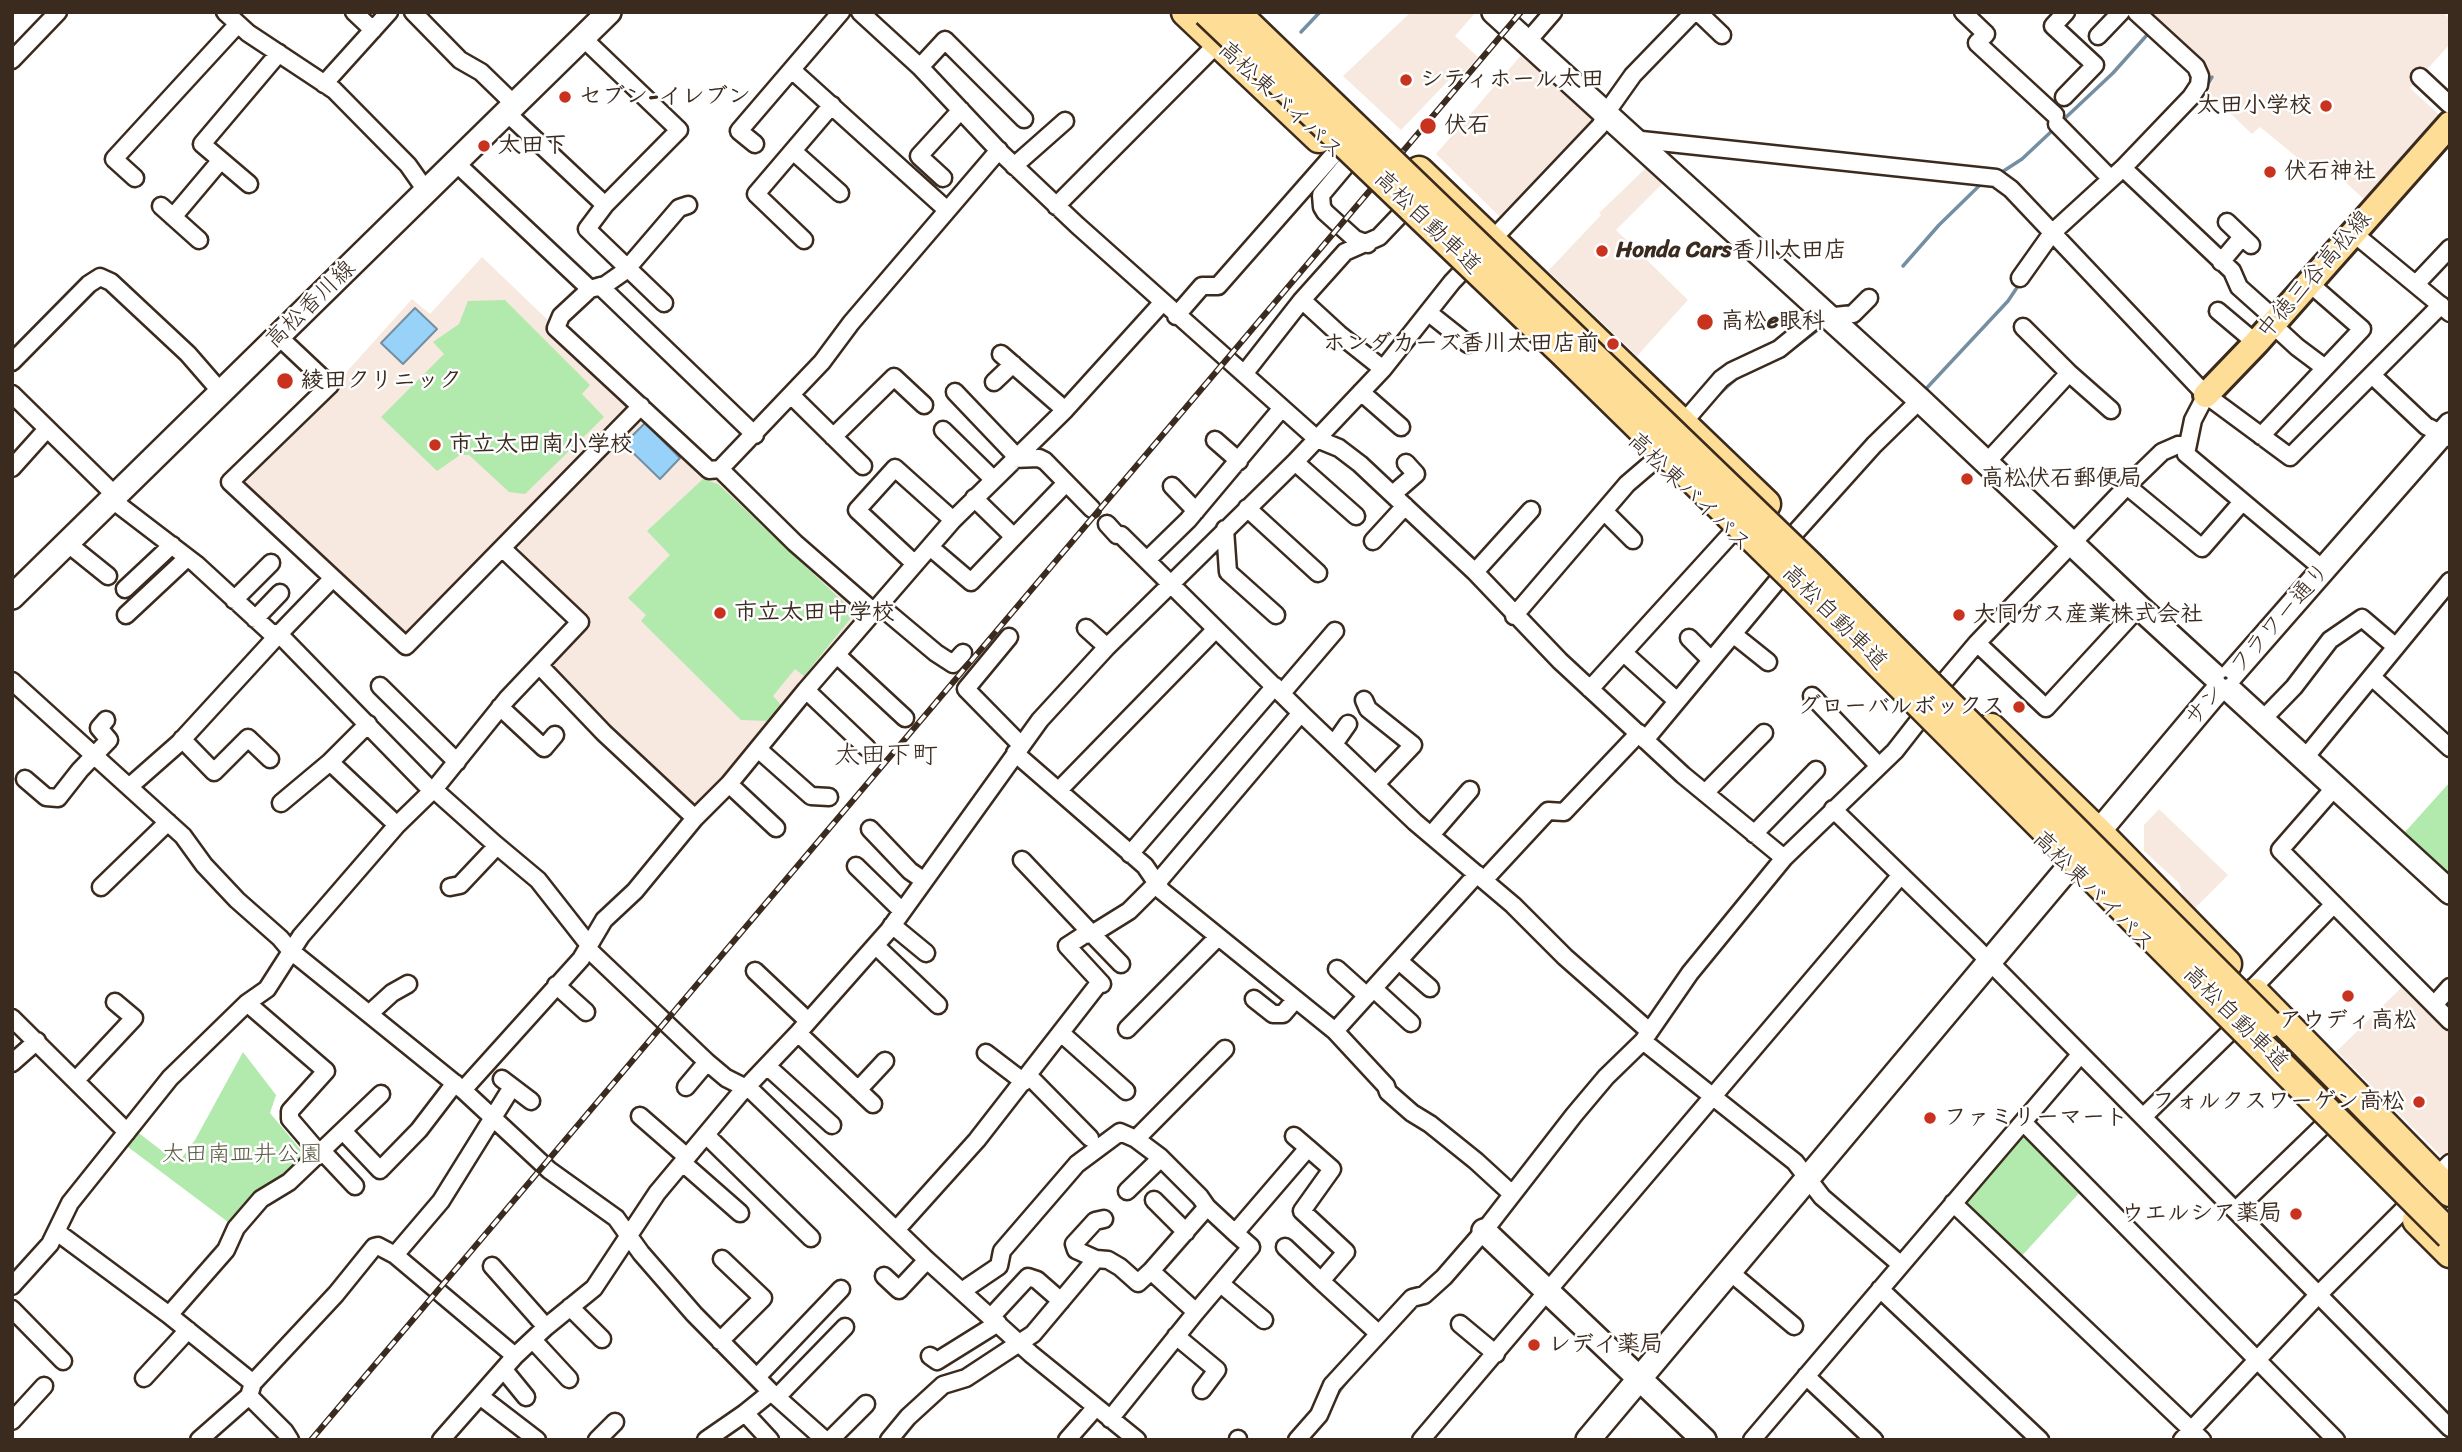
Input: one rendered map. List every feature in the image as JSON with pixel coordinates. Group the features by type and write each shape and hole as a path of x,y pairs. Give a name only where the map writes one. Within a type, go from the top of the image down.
{"highway":[{"name":"高松東バイパス","path":"1186,12 1462,273 1920,719 2450,1253"},
{"name":"高松自動車道","path":"1207,12 1796,580 2450,1235"},
{"name":"高松自動車道","path":"1235,12 1820,576 2450,1208"},
{"name":"高松東バイパス","path":"1252,12 1683,423 2445,1178"}],"main road":[{"name":"中徳三谷高松線","path":"2206,395 2256,343 2450,124"}],"street":[{"path":"12,60 58,12"},
{"path":"225,12 238,24 334,90 408,165 427,192"},
{"path":"354,12 373,30"},
{"path":"324,84 389,12"},
{"path":"413,12 460,60 481,72 511,109 606,205"},
{"name":"高松香川線","path":"12,597 609,12"},
{"path":"755,144 740,131 841,12"},
{"path":"860,12 920,67 1014,166 1176,316 1317,439 1339,448 1399,500 1475,572 1514,616 1590,689 1705,793 1784,858"},
{"path":"1493,12 1920,400 2139,607 2450,892"},
{"path":"1527,42 1553,12"},
{"path":"441,1440 515,1356 594,1288 657,1193 745,1089 876,946 1040,720 1107,648 1361,393 1462,273 1600,127 1633,75 1696,12 1722,35"},
{"path":"2064,97 2095,65 2053,26 2066,12"},
{"path":"2098,36 2121,12"},
{"path":"2020,278 2053,233 2117,174 2191,97 2199,85 2200,76 2196,67 2136,12"},
{"path":"1960,16 1986,34 1977,43 2056,120 2232,271 2239,287 2297,347 2325,368"},
{"path":"135,178 114,159 238,24"},
{"path":"583,38 679,130 606,205 587,229 664,303"},
{"path":"920,67 945,40 1024,119"},
{"path":"1056,206 1218,43"},
{"path":"249,184 202,144 279,53"},
{"path":"792,70 947,210"},
{"path":"2420,77 2450,105"},
{"path":"804,240 757,194 832,105"},
{"path":"943,178 919,156 961,110"},
{"path":"1014,166 1065,121"},
{"path":"1632,139 1996,178 2011,189 2206,395 2290,457 2372,375 2445,309 2352,232"},
{"path":"688,205 679,208 628,268 595,288 561,316 556,328 709,470 720,469 822,362 851,323 999,150"},
{"path":"793,151 840,193"},
{"path":"1341,159 1321,195 1322,207 1355,239 1368,244"},
{"path":"1176,316 1202,286 1218,286 1341,159"},
{"path":"200,240 167,211 221,160"},
{"path":"456,163 755,435"},
{"path":"1244,374 1302,300 1345,252 1379,237 1400,215"},
{"path":"2221,262 2247,241 2227,222"},
{"path":"2416,284 2450,248"},
{"path":"12,362 89,284 100,277 111,282 188,354 221,392"},
{"path":"2261,436 2362,329 2308,282"},
{"path":"1683,423 1721,379 1732,371 1779,349 1816,318 1853,314 1869,298"},
{"path":"1302,300 1383,369"},
{"path":"343,1131 380,1170 581,959 604,920 635,891 953,520 1014,457 1065,410 1162,303"},
{"path":"2218,311 2256,343"},
{"path":"1429,313 1468,344"},
{"path":"2023,327 2111,411"},
{"path":"278,337 330,385 230,482 406,646 641,406"},
{"path":"994,382 1007,359 1065,410"},
{"path":"1986,463 2069,373"},
{"path":"2372,375 2426,426 2447,432"},
{"path":"833,437 894,377 924,405"},
{"path":"955,392 1014,457 1039,458 1045,461 1092,509"},
{"path":"1361,393 1401,427"},
{"path":"12,394 113,497 270,632 279,634 432,791 439,794 538,880 587,947 707,1062 726,1078 752,1091 927,1260 1019,1343 1096,1407 1113,1429 1137,1440"},
{"path":"791,395 863,466"},
{"path":"2206,395 2193,420 2186,451 2189,458 2324,570"},
{"path":"1795,533 1874,445 1920,400"},
{"path":"1147,560 1196,511 1282,408"},
{"path":"12,468 47,429"},
{"path":"943,430 993,479"},
{"name":"サン・フラワー通り","path":"1588,1440 2223,684 2447,432"},
{"path":"1215,440 1239,461"},
{"path":"1944,682 1977,643 2127,486 2162,452 2187,444"},
{"path":"1514,616 1577,539 1627,484 1655,460"},
{"path":"1294,462 1348,515"},
{"path":"1373,541 1416,474 1406,463"},
{"path":"915,564 857,510 895,468 953,520"},
{"path":"720,469 795,543 877,609 953,663 963,653"},
{"path":"930,547 971,582 1065,484"},
{"path":"1171,486 1196,511"},
{"path":"2127,486 2202,548 2242,502"},
{"path":"974,498 1014,537"},
{"path":"1247,508 1318,573"},
{"path":"1475,572 1531,510"},
{"path":"1604,511 1633,540"},
{"path":"1107,524 1147,560 1301,713 1431,835 1480,877 1646,1036 1713,1097 1795,1162 1822,1197 1900,1264"},
{"path":"1225,529 1228,572 1276,615"},
{"path":"1590,689 1731,534"},
{"path":"67,543 108,576"},
{"path":"125,589 172,545"},
{"path":"12,1286 50,1244 70,1203 170,1078 247,1003 267,989 301,936 397,825 432,791 500,707 580,622 502,548"},
{"path":"126,615 187,558"},
{"path":"234,600 271,563"},
{"path":"129,787 182,739 332,578"},
{"path":"1335,1031 1480,877 1548,811 1564,812 1677,701 1778,580"},
{"path":"2304,759 2449,583"},
{"path":"255,618 280,593"},
{"path":"1977,643 2046,708 2139,607"},
{"path":"2262,720 2294,687 2330,640 2362,618 2396,647"},
{"path":"1086,628 1107,648"},
{"path":"1059,790 1216,629"},
{"path":"1130,854 1335,631"},
{"path":"1734,634 1768,662"},
{"path":"1009,637 966,689 1018,749 1059,790 1145,866 1162,891 1335,1031 1386,1086 1388,1092 1467,1154 1512,1194"},
{"path":"1689,638 1712,660"},
{"path":"1624,653 1677,701"},
{"path":"836,655 905,718"},
{"path":"539,665 604,733 695,818"},
{"path":"2372,677 2450,748"},
{"path":"12,681 183,836 204,865 291,951 459,1086 549,1170 616,1218 641,1253 720,1341 774,1395 825,1440"},
{"path":"380,686 457,762"},
{"path":"806,690 867,748"},
{"path":"1812,696 1879,766"},
{"path":"1364,700 1368,709 1413,745 1376,784"},
{"path":"500,707 544,748 555,735"},
{"path":"897,1229 977,1140 1101,983 1067,946 1129,911 1157,883 1301,713"},
{"path":"1297,1440 1319,1415 1332,1385 1412,1298 1424,1296 1444,1278 1484,1231 1606,1077 1646,1036 1690,972 1784,858 1895,751 1920,719"},
{"path":"25,779 46,797 58,798 109,740 99,728 106,720"},
{"path":"281,803 330,762 368,724"},
{"path":"1334,744 1348,724"},
{"path":"1705,793 1764,733"},
{"path":"182,739 214,772 248,738 270,759"},
{"path":"758,749 811,796 829,797"},
{"path":"330,762 397,825"},
{"path":"1754,834 1816,770"},
{"path":"729,783 776,828"},
{"path":"2335,787 2280,850 2450,1021"},
{"path":"1431,835 1470,790"},
{"path":"1833,809 1989,961 2450,1428"},
{"path":"101,887 168,822"},
{"path":"870,829 910,871 923,880"},
{"path":"450,887 460,885 494,849 495,844"},
{"path":"1022,860 1121,964"},
{"path":"856,866 902,911"},
{"path":"1421,1440 1901,875"},
{"path":"2252,989 2334,904"},
{"path":"892,925 926,953"},
{"path":"1127,1029 1218,937"},
{"path":"876,946 938,1005"},
{"path":"1399,961 1430,988"},
{"path":"1336,969 1411,1023"},
{"path":"755,971 873,1104"},
{"path":"369,1014 392,993 408,984"},
{"path":"556,985 586,1012"},
{"path":"2434,1005 2450,987"},
{"path":"1254,999 1273,1014 1283,1014 1295,1000"},
{"path":"76,1080 134,1018 115,1002"},
{"path":"247,1003 326,1071 293,1105 290,1119 355,1186"},
{"path":"12,1018 127,1132"},
{"path":"2143,1117 2231,1031"},
{"path":"1061,1033 1126,1091"},
{"path":"12,1063 37,1041"},
{"path":"1136,1139 1225,1049"},
{"path":"986,1053 1026,1079 1090,1138"},
{"path":"1752,1440 2080,1055"},
{"path":"858,1090 885,1061"},
{"path":"686,1087 707,1062"},
{"path":"767,1066 832,1125"},
{"path":"395,1255 441,1201 493,1117 507,1083 531,1101"},
{"path":"169,1315 226,1250 236,1228 261,1199 289,1182 381,1094"},
{"path":"640,1116 740,1213"},
{"path":"2023,1122 2336,1440"},
{"path":"2236,1210 2324,1125"},
{"path":"962,1292 999,1265 1002,1251 1077,1164 1120,1132 1136,1139 1161,1158 1207,1207 1251,1247 1176,1336 1113,1429"},
{"path":"706,1135 811,1238"},
{"path":"1294,1136 1332,1169 1301,1212 1346,1252 1321,1281"},
{"path":"1235,1233 1308,1148"},
{"path":"1127,1191 1161,1158"},
{"path":"1953,1203 2192,1436 2257,1360 2404,1207 2445,1178"},
{"path":"1154,1200 1186,1232"},
{"path":"1104,1219 1096,1221 1074,1244 1076,1250 1120,1266 1138,1283 1147,1278 1207,1207"},
{"path":"1484,1231 1704,1440"},
{"path":"57,1232 188,1330 251,1389 290,1440"},
{"path":"199,1440 251,1389 374,1247 379,1246 395,1255 515,1356"},
{"path":"1285,1247 1379,1334"},
{"path":"720,1341 763,1298 722,1259"},
{"path":"889,1440 908,1417 943,1385 966,1378 1033,1334 1096,1259"},
{"path":"884,1276 899,1290 927,1260"},
{"path":"492,1266 546,1327"},
{"path":"1009,1266 1037,1280 1061,1301"},
{"path":"1151,1271 1196,1312"},
{"path":"1730,1272 1794,1326"},
{"path":"930,1356 937,1361 994,1320 1028,1277"},
{"path":"1221,1284 1264,1320"},
{"path":"757,1377 841,1289"},
{"path":"1880,1289 2040,1440"},
{"path":"570,1307 601,1339"},
{"path":"12,1309 63,1361"},
{"path":"1460,1324 1496,1354"},
{"path":"708,1439 774,1395 845,1327"},
{"path":"144,1378 188,1330"},
{"path":"1176,1336 1217,1370 1202,1391"},
{"path":"533,1340 569,1379"},
{"path":"504,1370 526,1397"},
{"path":"1806,1376 1874,1440"},
{"path":"12,1421 44,1387"},
{"path":"481,1397 537,1440"},
{"path":"831,1440 866,1404"},
{"path":"1067,1440 1096,1407"},
{"path":"745,1413 770,1440"},
{"path":"597,1440 615,1422"}],"shaded area":[{"path":"1411,12 1476,12 1455,36 1478,57 1455,83 1450,79 1401,130 1343,76"},
{"name":"太田小学校","path":"2145,12 2442,12 2450,19 2450,44 2410,88 2444,119 2368,203 2329,167 2320,176 2260,127 2252,134 2208,92 2214,77"},
{"path":"1523,53 1594,114 1594,122 1501,218 1436,154"},
{"name":"Honda Cars香川太田店","path":"1649,165 1666,180 1616,230 1688,300 1637,356 1548,271 1601,215 1599,213"},
{"name":"市立太田南小学校","path":"482,257 551,323 629,405 504,537 489,547 411,633 400,635 243,488 242,478 338,388 342,377 412,299 430,314"},
{"name":"市立太田中学校","path":"640,419 648,420 718,474 860,608 861,617 700,807 691,807 549,670 548,661 588,621 522,558 519,546"},
{"path":"2159,809 2228,875 2194,909 2184,898 2179,883 2144,851 2144,825"},
{"name":"フォルクスワーゲン高松","path":"2405,984 2450,1029 2448,1154 2440,1155 2337,1051"}],"green space":[{"path":"505,300 590,385 582,394 604,417 525,494 509,492 469,455 460,455 437,471 381,417 444,354 433,342 459,324 468,301"},
{"path":"703,479 718,484 855,613 804,676 795,669 773,696 782,706 769,721 741,720 641,621 646,615 628,598 670,555 647,531"},
{"path":"2450,782 2450,875 2405,832"},
{"name":"太田南皿井公園","path":"243,1052 276,1095 270,1113 310,1161 236,1228 120,1141 132,1128 178,1163 195,1140"},
{"path":"2022,1131 2081,1191 2019,1259 1959,1202"}],"water":[{"path":"415,308 437,329 403,364 381,343"},
{"path":"645,423 680,458 660,479 624,444"}],"waterway":[{"path":"1301,32 1320,12"},
{"path":"2062,121 2113,73 2147,35"},
{"path":"2205,89 2212,77"},
{"path":"2002,172 2022,159 2054,129"},
{"path":"1903,266 1939,225 1980,185"},
{"path":"2088,210 2097,203"},
{"path":"1923,392 2008,301 2020,283"},
{"path":"1718,395 1738,377 1786,354 1824,325"},
{"path":"1336,1396 1350,1377"}],"railway":[{"path":"311,1440 1521,12"}],"place":[{"name":"シティホール太田","path":"1406,80"},
{"name":"セブン-イレブン","path":"565,97"},
{"name":"太田小学校","path":"2326,106"},
{"name":"伏石","path":"1428,126"},
{"name":"太田下","path":"484,146"},
{"name":"伏石神社","path":"2270,172"},
{"name":"Honda Cars香川太田店","path":"1602,251"},
{"name":"高松e眼科","path":"1705,322"},
{"name":"ホンダカーズ香川太田店前","path":"1613,344"},
{"name":"綾田クリニック","path":"285,381"},
{"name":"市立太田南小学校","path":"435,445"},
{"name":"高松伏石郵便局","path":"1967,479"},
{"name":"市立太田中学校","path":"720,613"},
{"name":"大同ガス産業株式会社","path":"1959,615"},
{"name":"グローバルボックス","path":"2019,707"},
{"name":"アウディ高松","path":"2348,996"},
{"name":"フォルクスワーゲン高松","path":"2419,1102"},
{"name":"ファミリーマート","path":"1930,1118"},
{"name":"ウエルシア薬局","path":"2296,1214"},
{"name":"レデイ薬局","path":"1534,1345"}],"district":[{"name":"太田下町","path":"886,756"}]}
